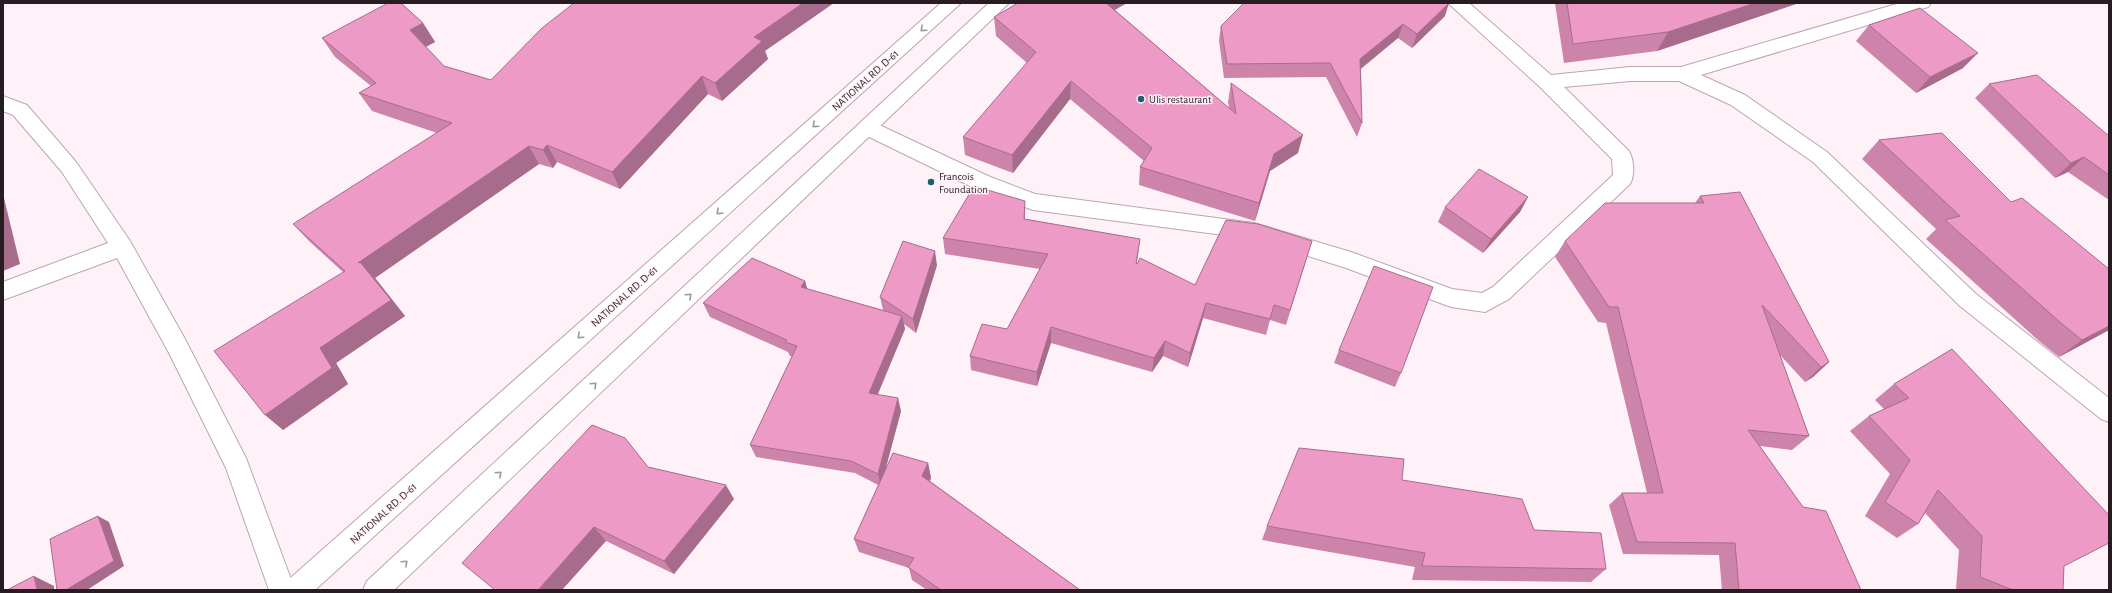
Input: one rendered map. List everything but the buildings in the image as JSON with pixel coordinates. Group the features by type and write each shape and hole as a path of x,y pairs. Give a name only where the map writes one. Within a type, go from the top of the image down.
{"main road":[{"name":"NATIONAL RD. D-61","path":"296,590 952,3"},
{"path":"376,590 1000,3"},
{"path":"868,128 981,182 1033,202 1254,231 1351,261 1451,298 1485,304 1501,293 1623,178 1622,156 1547,82 1457,3"},
{"path":"1547,82 1630,74 1681,74 1922,3"},
{"path":"1681,74 1738,100 1820,157 1968,300 2109,412"},
{"path":"3,103 20,110 69,167 122,247 177,346 237,466 282,590"},
{"path":"3,291 122,247"}],"place":[{"name":"Ulis restaurant","path":"1141,99"},
{"name":"Francois Foundation","path":"931,182"}]}
